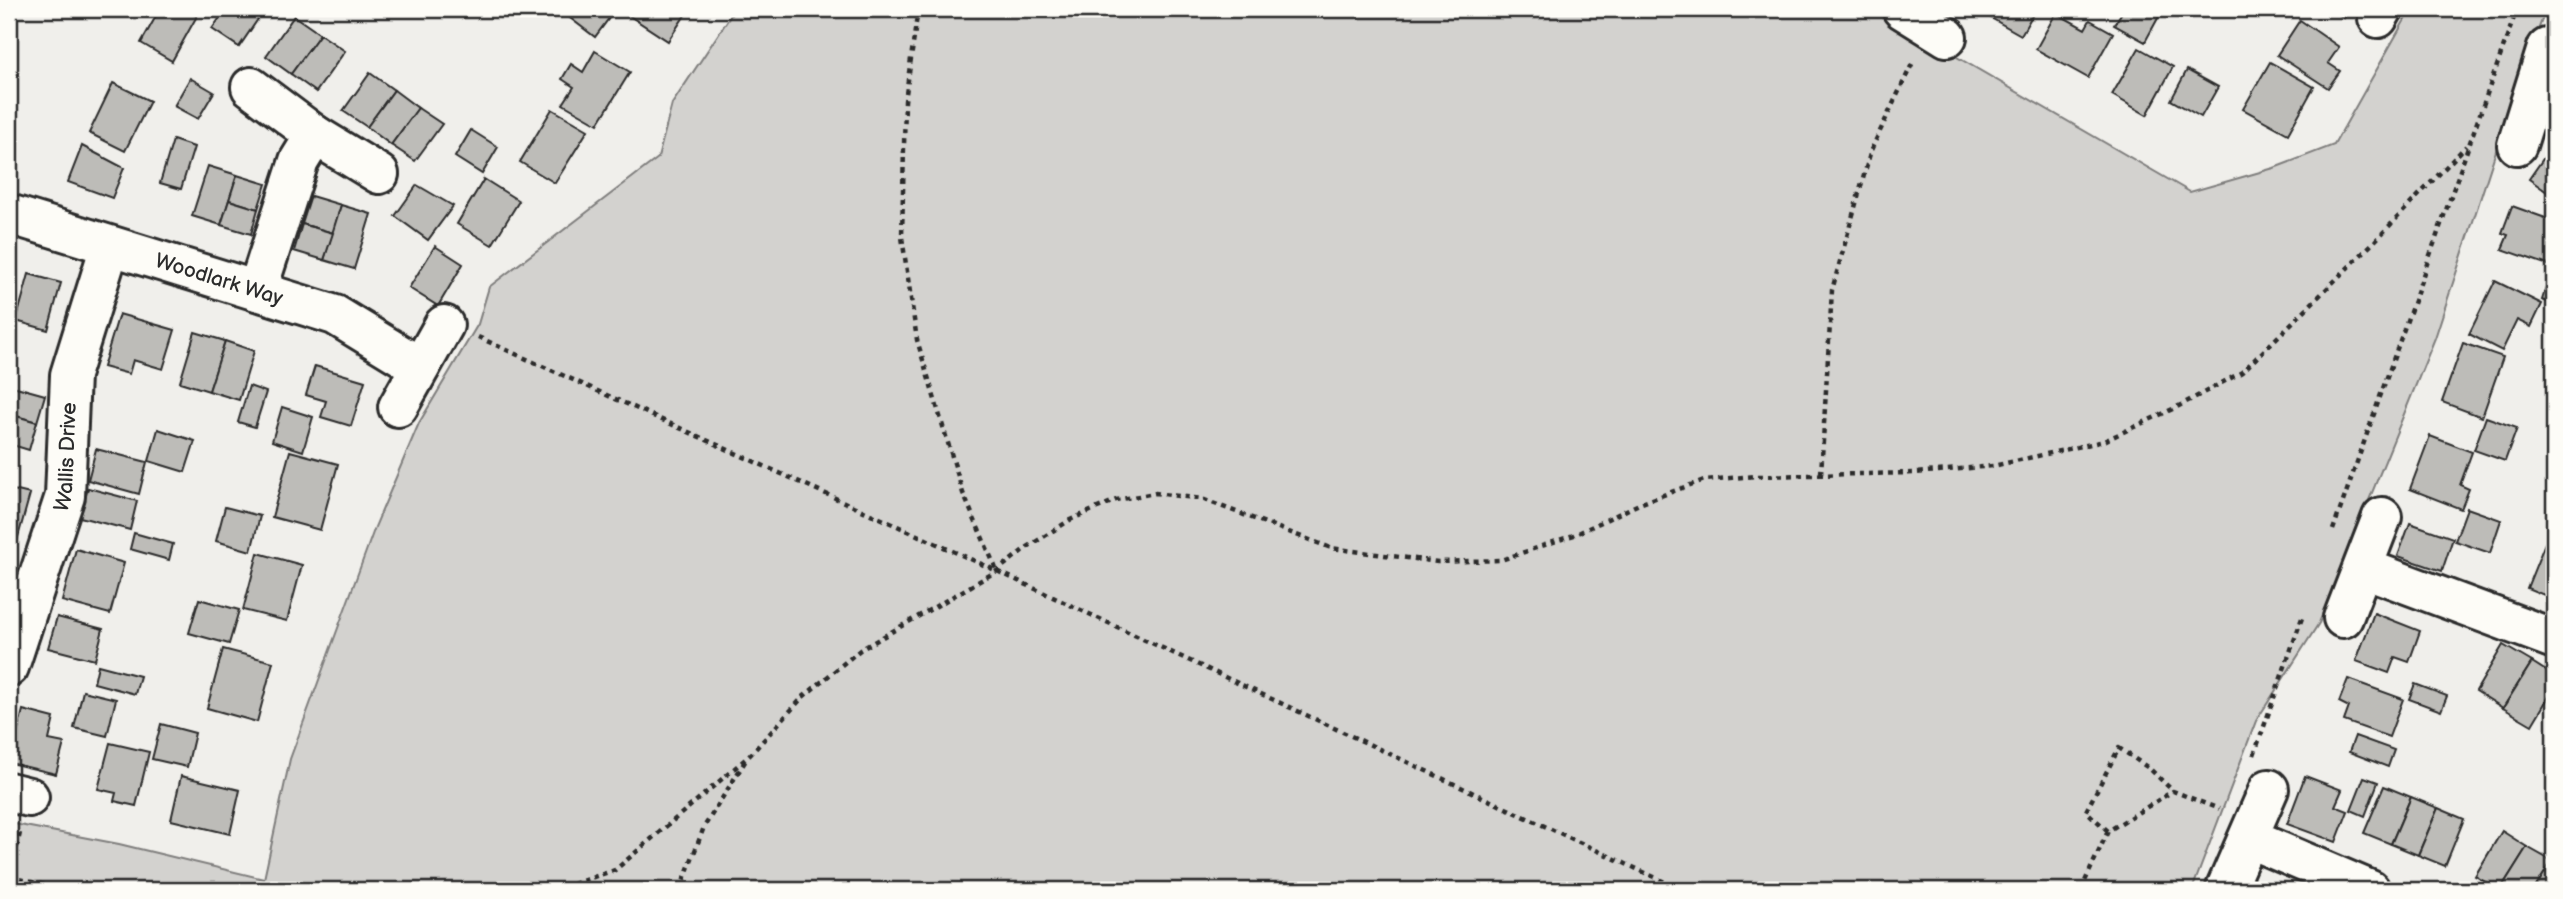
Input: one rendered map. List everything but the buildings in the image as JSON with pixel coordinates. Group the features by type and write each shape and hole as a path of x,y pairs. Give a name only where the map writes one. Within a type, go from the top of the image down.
{"street":[{"path":"2517,145 2543,103 2547,48"},
{"path":"251,87 315,135 379,174"},
{"path":"257,291 299,161 315,135"},
{"name":"Woodlark Way","path":"9,214 335,316 420,367"},
{"name":"Wallis Drive","path":"9,667 65,496 70,375 110,246"},
{"path":"398,407 444,325"},
{"path":"2343,618 2382,517"},
{"path":"2364,568 2554,639"},
{"path":"2227,888 2257,803 2370,890"}],"path":[{"path":"918,9 905,101 902,237 917,340 963,493 997,572"},
{"path":"2329,540 2466,146 2517,9"},
{"path":"1821,474 1832,290 1871,150 1926,24"},
{"path":"554,890 615,870 749,756 803,697 860,650 997,572 1026,548 1070,520 1116,500 1155,493 1202,499 1258,518 1331,548 1438,562 1501,560 1574,535 1639,504 1704,480 1821,474 1915,473 1993,466 2104,441 2177,407 2242,372 2372,244 2466,146"},
{"path":"444,325 483,340 997,572 1682,890"},
{"path":"2108,831 2086,811 2119,748 2150,769 2173,791 2257,803 2307,605"},
{"path":"680,890 705,827 749,756"},
{"path":"2081,890 2108,831 2173,791"},
{"path":"9,877 67,890"}],"shaded area":[{"path":"735,9 1874,9 2190,192 2274,168 2334,145 2411,9 2546,9 2518,83 2435,338 2319,623 2256,721 2192,890 9,890 9,823 119,844 264,879 290,759 375,527 419,423 478,324 489,287 658,158 672,104"}]}
